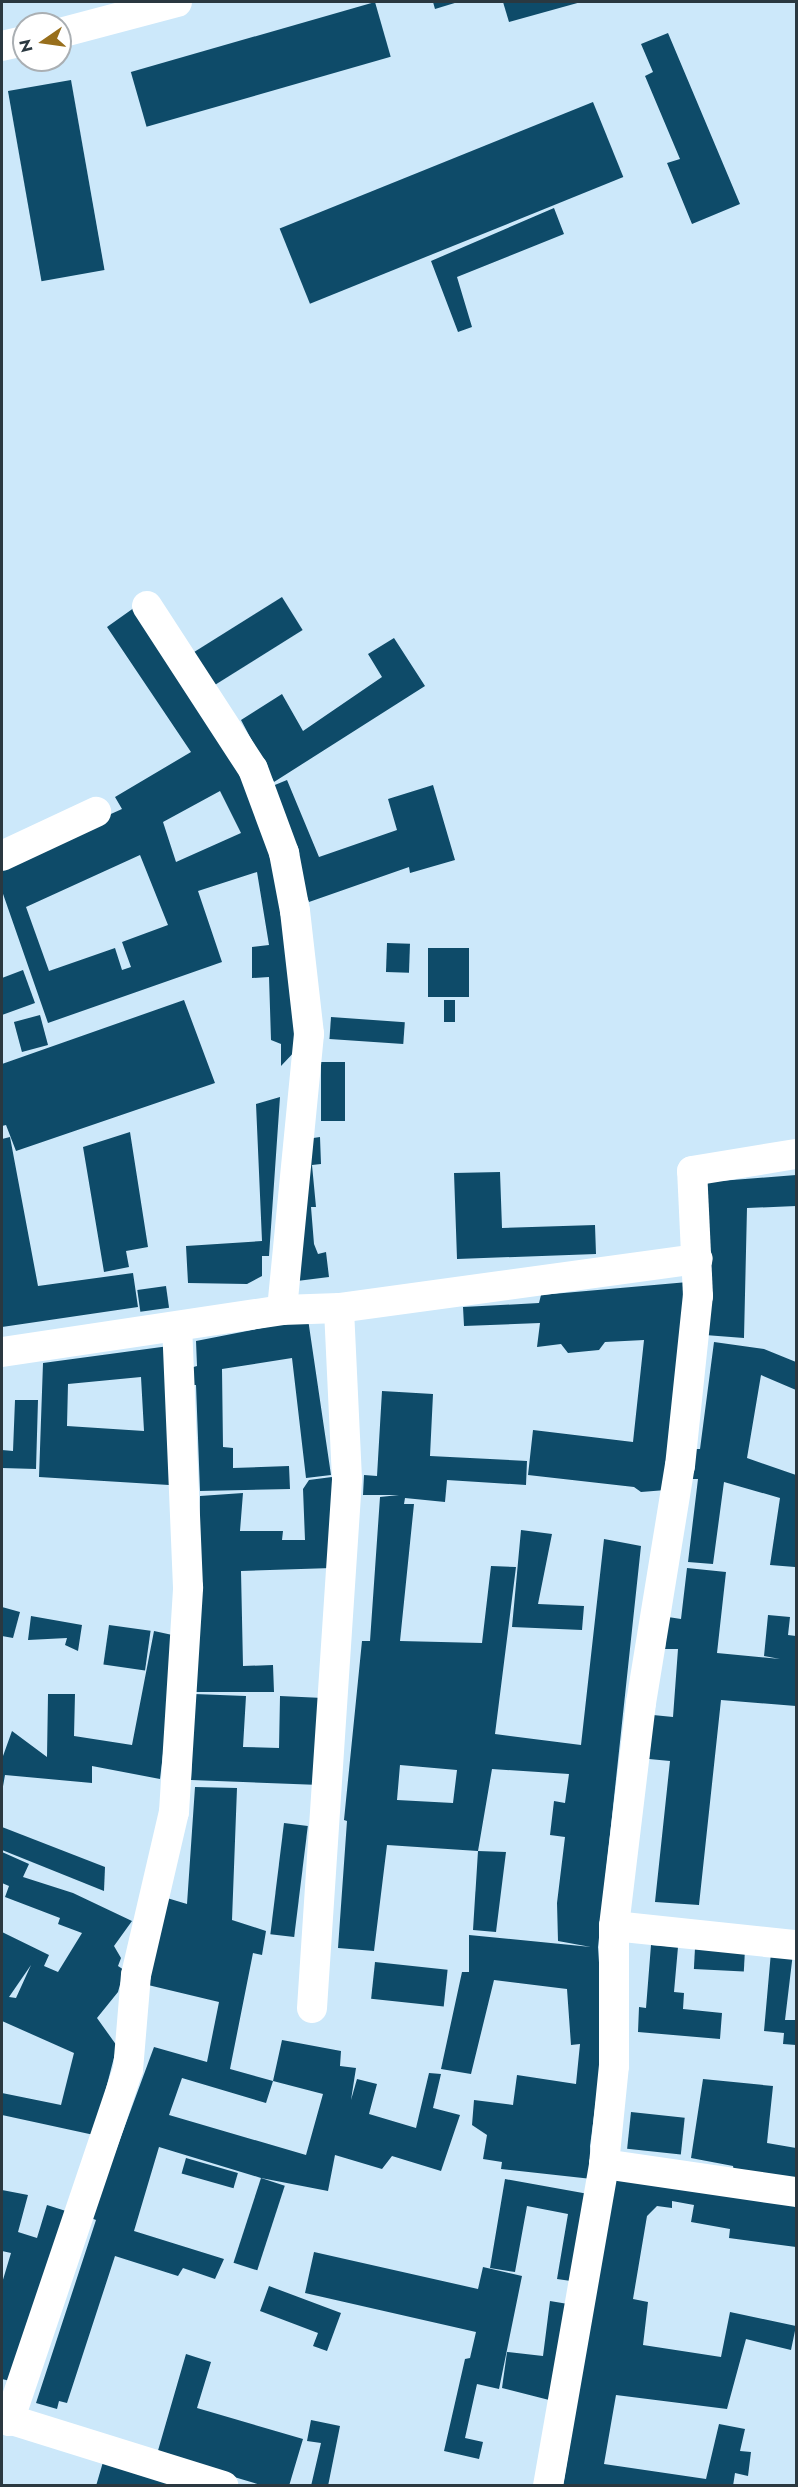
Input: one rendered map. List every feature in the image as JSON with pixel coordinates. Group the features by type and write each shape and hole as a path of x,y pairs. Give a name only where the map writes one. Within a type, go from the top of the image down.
{"street":[{"path":"72,30 177,2"},
{"path":"147,606 253,769 284,853 296,911 309,1034 282,1310"},
{"path":"2,856 96,812"},
{"path":"548,2486 604,2164 614,2066 614,1926 641,1703 680,1466 698,1259 692,1171 796,1154"},
{"path":"2,1352 177,1328 282,1310 339,1308 698,1259"},
{"path":"312,2008 347,1479 339,1308"},
{"path":"177,1328 188,1587 174,1812 136,1975 128,2070 5,2419 223,2486"},
{"path":"614,1926 796,1945"},
{"path":"604,2164 796,2192"}],"building":[{"path":"375,2 391,57 147,127 131,72"},
{"path":"433,2 458,2 435,9"},
{"path":"503,2 581,2 509,22"},
{"path":"668,33 740,204 692,224 667,163 680,159 645,76 653,72 641,44"},
{"path":"71,80 105,270 41,281 8,91"},
{"path":"593,102 623,177 310,304 280,229"},
{"path":"554,208 564,234 457,277 472,327 458,332 431,261"},
{"path":"282,597 303,630 214,686 193,653"},
{"path":"138,605 250,772 282,865 298,1048 281,1066 281,1044 271,1040 269,977 252,978 252,947 269,945 257,872 198,891 222,962 48,1023 2,891 2,863 122,809 115,797 191,752 107,627","holes":["220,791 241,833 176,862 163,822","140,855 168,925 122,942 131,967 122,970 115,948 49,971 26,907"]},
{"path":"394,638 425,686 274,782 241,720 282,694 303,731 382,677 368,654"},
{"path":"287,780 319,857 397,830 388,799 433,785 455,860 410,873 409,867 309,902 265,789"},
{"path":"387,943 410,944 409,973 386,972"},
{"path":"428,948 469,948 469,997 428,997"},
{"path":"23,970 35,1003 2,1015 2,978"},
{"path":"184,1000 215,1083 16,1151 6,1125 2,1126 2,1064"},
{"path":"444,1000 455,1000 455,1022 444,1022"},
{"path":"40,1015 48,1045 22,1052 14,1022"},
{"path":"331,1017 405,1022 403,1044 329,1039"},
{"path":"321,1062 345,1062 345,1121 321,1121"},
{"path":"280,1097 269,1256 262,1256 262,1276 247,1284 188,1283 186,1246 262,1241 256,1104"},
{"path":"130,1132 148,1247 126,1251 129,1267 104,1272 83,1147"},
{"path":"10,1137 38,1286 133,1273 138,1307 2,1327 2,1139"},
{"path":"320,1137 321,1164 312,1165 316,1207 311,1207 314,1244 318,1254 326,1252 329,1277 297,1281 300,1140"},
{"path":"500,1172 502,1228 595,1225 596,1254 457,1259 454,1173"},
{"path":"796,1175 796,1206 747,1208 744,1338 705,1335 707,1182"},
{"path":"688,1282 666,1490 641,1492 634,1487 528,1475 533,1430 633,1442 644,1340 605,1342 599,1350 568,1353 561,1344 537,1347 540,1323 464,1326 463,1307 539,1303 541,1295"},
{"path":"166,1286 169,1308 140,1312 137,1290"},
{"path":"308,1319 331,1475 306,1478 292,1358 222,1369 223,1447 233,1448 233,1468 289,1466 290,1489 200,1491 196,1385 192,1385 190,1368 197,1366 196,1341"},
{"path":"714,1342 764,1349 796,1362 796,1390 761,1375 747,1458 796,1475 795,1567 770,1565 780,1498 724,1482 713,1564 688,1562 698,1479 691,1479 695,1449 700,1449"},
{"path":"169,1346 169,1485 39,1477 43,1363","holes":["141,1377 144,1431 67,1426 68,1384"]},
{"path":"382,1391 433,1394 430,1456 527,1461 526,1485 447,1480 445,1502 405,1498 404,1504 414,1504 400,1641 482,1643 491,1566 516,1567 495,1734 581,1745 604,1539 641,1546 598,1947 604,2040 590,2146 592,2179 501,2169 502,2162 483,2159 487,2135 472,2125 474,2100 513,2105 517,2075 576,2084 580,2044 571,2045 567,1989 494,1980 471,2074 441,2069 462,1972 469,1972 469,1935 591,1947 558,1941 557,1903 565,1837 550,1835 554,1801 565,1803 569,1774 492,1769 478,1851 387,1845 374,1951 338,1948 347,1821 344,1820 362,1641 370,1641 380,1497 399,1495 363,1495 364,1475 377,1476","holes":["400,1765 457,1770 453,1803 397,1800"]},
{"path":"15,1400 38,1400 36,1469 2,1468 2,1450 13,1451"},
{"path":"332,1477 332,1568 241,1571 243,1666 273,1665 274,1692 195,1692 200,1496 243,1493 240,1531 283,1531 282,1540 305,1540 303,1489 309,1480"},
{"path":"521,1530 552,1534 538,1604 584,1606 582,1630 512,1627"},
{"path":"687,1568 726,1572 717,1653 780,1659 764,1656 768,1615 790,1617 788,1635 796,1636 796,1706 721,1700 699,1905 655,1902 670,1761 649,1759 653,1715 673,1717 678,1649 665,1649 668,1617 681,1619"},
{"path":"2,1607 20,1612 13,1638 2,1636"},
{"path":"31,1616 82,1625 78,1651 65,1645 67,1638 28,1640"},
{"path":"109,1625 151,1631 145,1670 103,1665"},
{"path":"154,1631 177,1636 160,1779 92,1766 92,1783 5,1775 2,1792 2,1751 3,1756 12,1731 47,1757 48,1694 75,1694 74,1736 132,1745"},
{"path":"194,1694 246,1696 243,1747 279,1748 280,1696 323,1698 320,1785 191,1780"},
{"path":"195,1787 237,1788 232,1920 266,1931 262,1955 253,1953 230,2069 273,2081 282,2040 341,2051 340,2066 356,2068 351,2100 357,2079 377,2084 369,2114 416,2128 429,2073 441,2074 433,2108 460,2115 441,2171 392,2156 382,2169 335,2155 328,2191 261,2178 159,2147 134,2231 224,2259 215,2279 183,2268 178,2276 115,2256 67,2403 59,2401 57,2409 36,2403 96,2220 91,2218 154,2047 207,2062 219,2002 148,1985 167,1898 187,1904","holes":["182,2078 266,2103 273,2081 323,2094 306,2155 169,2115"]},
{"path":"284,1823 308,1826 294,1937 270,1934"},
{"path":"2,1827 105,1867 104,1891 2,1850"},
{"path":"478,1851 506,1852 496,1932 473,1930"},
{"path":"2,1852 29,1864 23,1877 73,1893 132,1921 114,1946 121,1958 118,1966 124,1970 118,1992 97,2018 117,2046 94,2135 2,2115 2,2093 61,2105 74,2053 2,2021 2,1932 49,1955 44,1966 58,1972 82,1933 58,1924 60,1918 5,1897 9,1886 2,1883","holes":["31,1965 16,1998 9,1997"]},
{"path":"651,1945 678,1947 674,1992 684,1993 683,2009 722,2013 720,2039 638,2032 639,2007 646,2008"},
{"path":"695,1948 745,1951 744,1972 694,1969"},
{"path":"771,1952 793,1953 785,2020 796,2020 796,2045 783,2044 784,2033 764,2031"},
{"path":"375,1962 448,1970 444,2006 371,1999"},
{"path":"703,2079 773,2086 767,2143 796,2148 796,2182 734,2172 733,2166 691,2158"},
{"path":"631,2112 685,2118 681,2154 627,2149"},
{"path":"186,2158 238,2173 233,2188 182,2173"},
{"path":"261,2178 285,2186 257,2270 233,2263"},
{"path":"614,2178 796,2201 796,2247 729,2238 730,2229 691,2222 694,2205 672,2201 672,2208 657,2206 647,2216 633,2299 648,2302 643,2345 721,2357 730,2312 796,2326 791,2350 746,2339 727,2409 616,2395 604,2464 706,2479 719,2424 745,2429 740,2451 751,2452 748,2476 735,2473 733,2486 563,2486"},
{"path":"505,2179 594,2195 578,2282 557,2279 568,2214 527,2206 515,2272 490,2268"},
{"path":"2,2190 28,2195 18,2232 37,2238 47,2205 69,2212 18,2383 2,2379 2,2283 11,2253 2,2251"},
{"path":"314,2252 478,2289 483,2267 522,2276 499,2389 477,2384 465,2438 483,2442 479,2459 444,2451 465,2359 470,2358 476,2332 305,2293"},
{"path":"269,2286 341,2313 327,2351 313,2346 318,2333 260,2311"},
{"path":"550,2301 574,2305 557,2402 502,2388 507,2352 543,2356"},
{"path":"186,2354 211,2362 197,2408 303,2439 289,2486 264,2486 157,2454"},
{"path":"311,2420 340,2426 328,2486 311,2486 321,2443 307,2441"},
{"path":"103,2462 199,2486 96,2486"}]}
